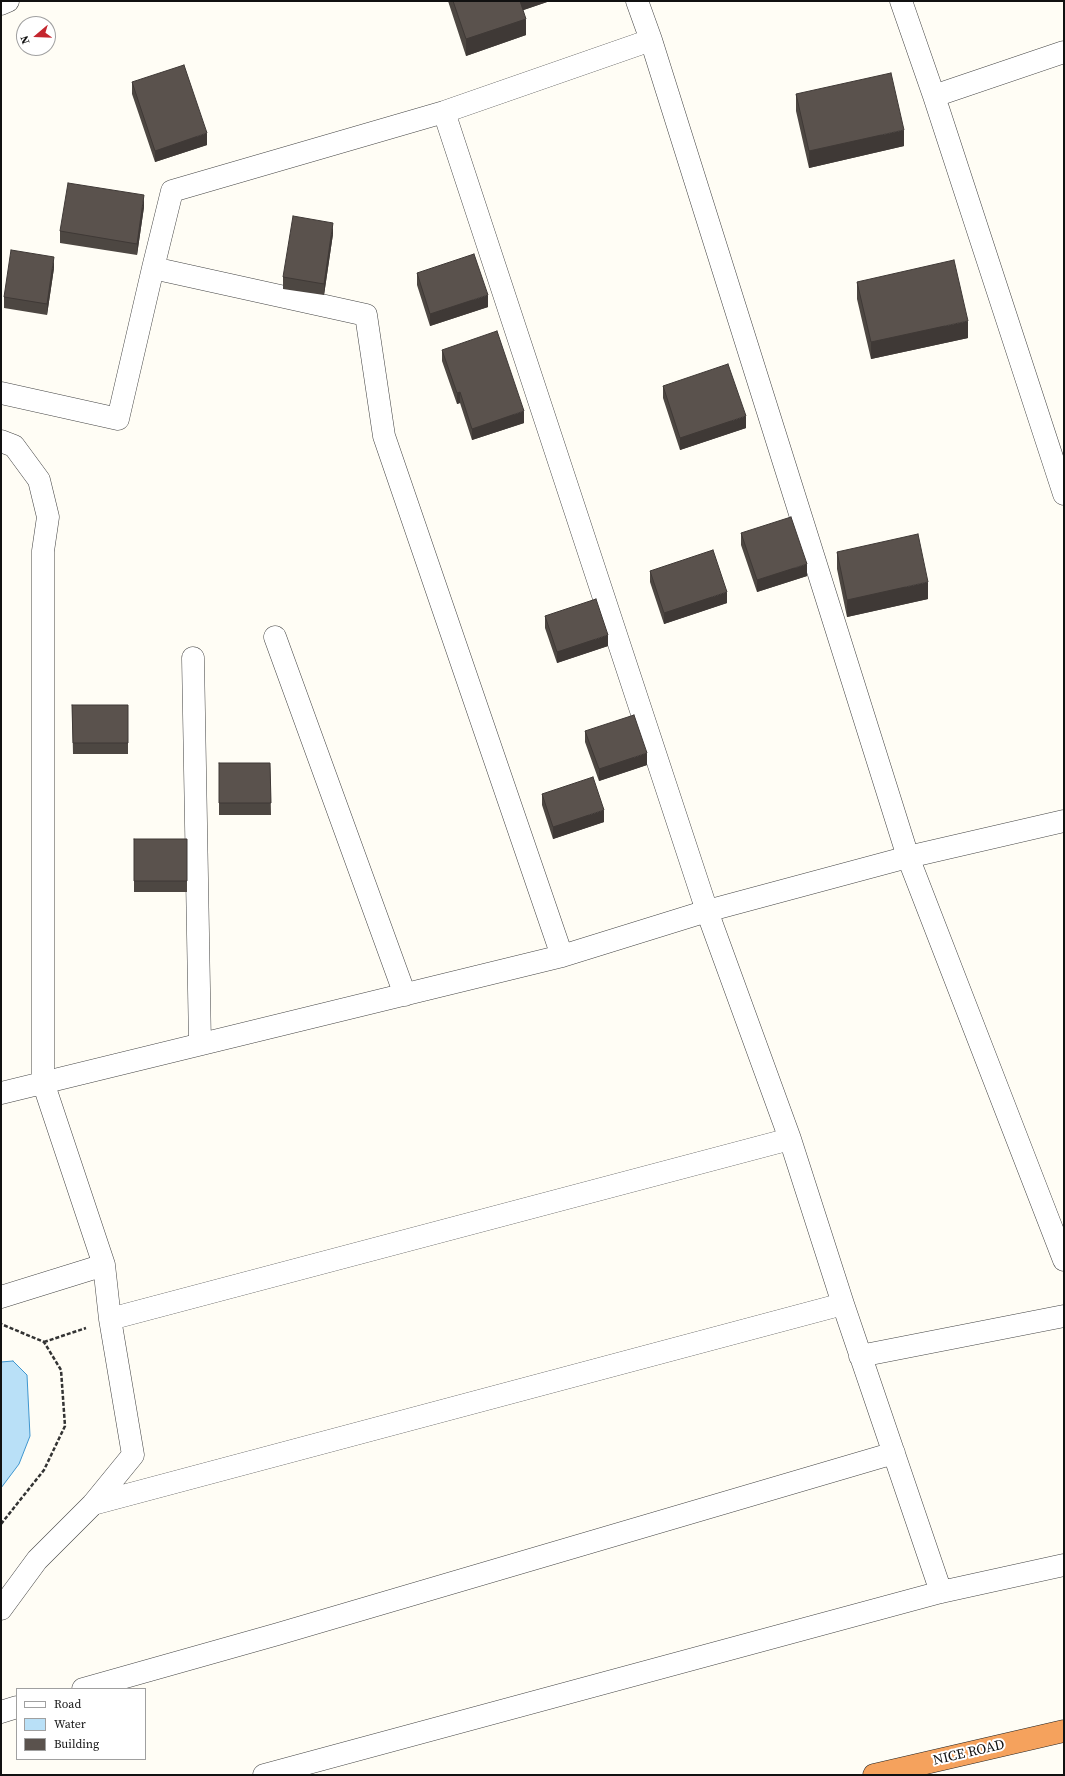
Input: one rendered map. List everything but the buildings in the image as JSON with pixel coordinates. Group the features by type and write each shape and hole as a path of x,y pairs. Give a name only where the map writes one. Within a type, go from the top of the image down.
{"highway":[{"name":"NICE ROAD","path":"874,1775 1064,1731"}],"street":[{"path":"1,4 8,1"},
{"path":"637,1 651,40 908,856 1064,1260"},
{"path":"901,1 934,96 1064,494"},
{"path":"1,393 118,419 172,191 444,112 651,40"},
{"path":"934,96 1064,52"},
{"path":"444,112 707,911 790,1139 860,1356 941,1592"},
{"path":"153,268 366,315 384,436 562,956"},
{"path":"1,441 14,446 40,480 48,517 43,551 42,1082 104,1265 110,1319 133,1455 93,1504 37,1560 1,1609"},
{"path":"275,637 405,995"},
{"path":"192,658 200,1044"},
{"path":"1,1093 562,956 707,911 908,856 1064,821"},
{"path":"110,1319 790,1139"},
{"path":"1,1297 104,1265"},
{"path":"93,1504 843,1304"},
{"path":"860,1356 1064,1316"},
{"path":"86,1688 285,1632 894,1453"},
{"path":"264,1775 941,1592 1064,1565"},
{"path":"1,1712 16,1707"}],"path":[{"path":"44,1342 110,1319"},
{"path":"1,1324 44,1342 61,1370 66,1426 44,1470 1,1524"}],"water":[{"path":"13,1361 27,1375 30,1436 19,1464 1,1488 1,1362"}]}
